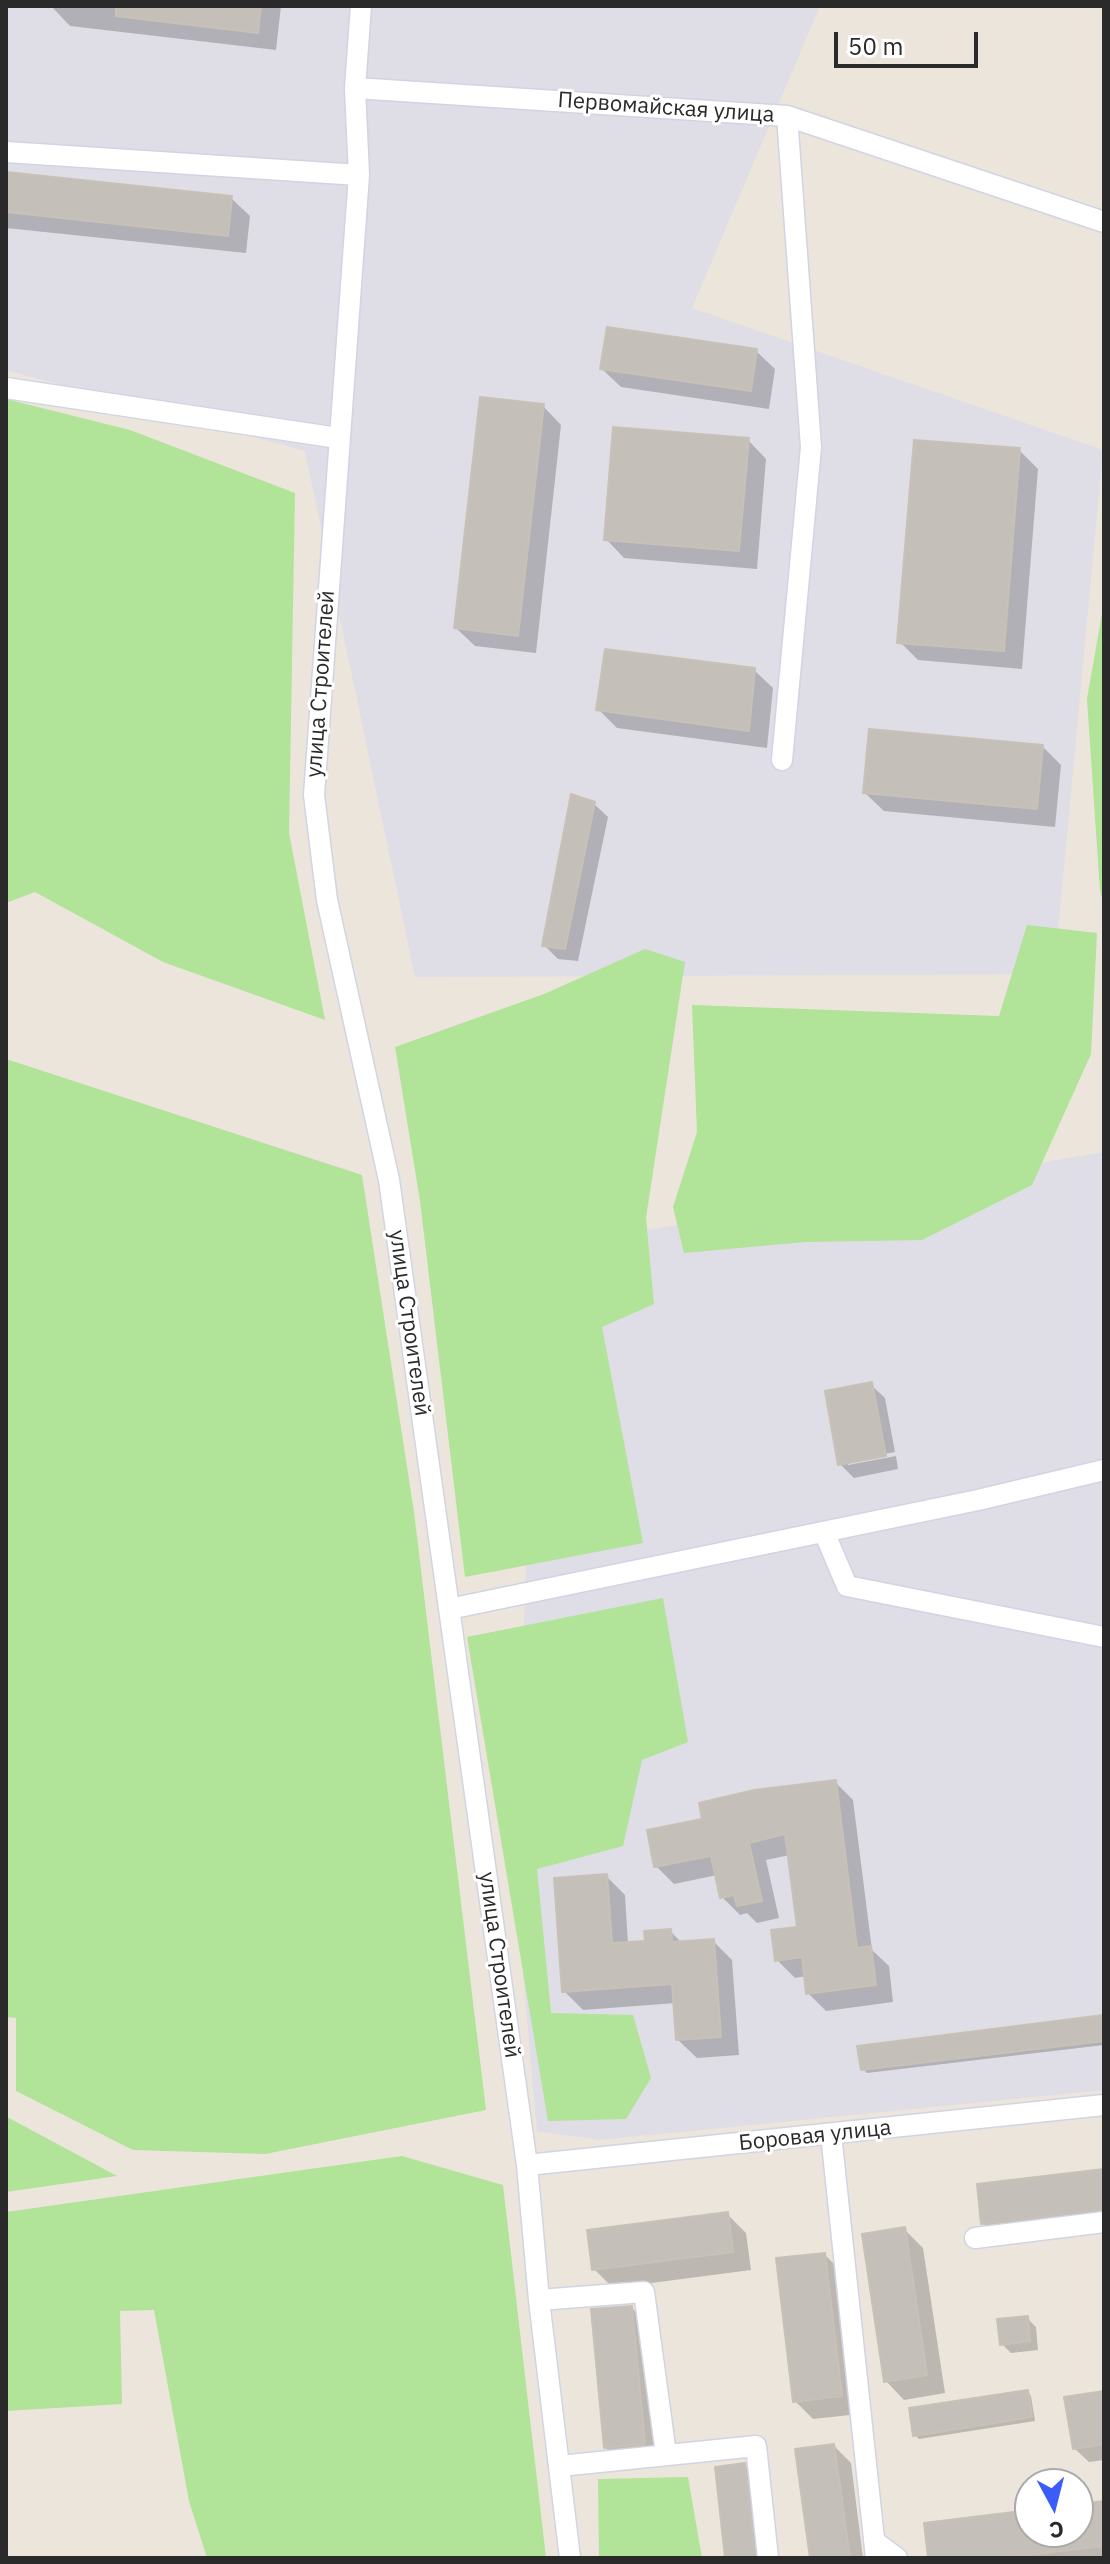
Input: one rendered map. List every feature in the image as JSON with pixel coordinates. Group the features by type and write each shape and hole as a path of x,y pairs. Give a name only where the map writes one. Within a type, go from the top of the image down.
{"street":[{"name":"улица Строителей","path":"361,6 355,88 359,175 314,795 327,900 389,1180 527,2165 539,2300 570,2558"},
{"name":"Первомайская улица","path":"355,88 787,116 1104,222"},
{"path":"782,760 811,447 787,116"},
{"path":"6,152 359,175"},
{"path":"6,388 338,438"},
{"path":"449,1609 978,1500 1104,1470"},
{"path":"824,1532 847,1586 1104,1637"},
{"name":"Боровая улица","path":"527,2165 1104,2105"},
{"path":"831,2134 875,2549 897,2558"},
{"path":"975,2238 1104,2222"},
{"path":"539,2300 644,2292 666,2454"},
{"path":"560,2466 756,2446 768,2558"}],"shaded area":[{"path":"6,6 820,6 692,308 1103,450 1054,974 415,977 305,451 6,370"},
{"path":"1104,1152 1104,2090 599,2140 537,2131 515,1884 537,1249"}],"green space":[{"path":"6,399 130,430 295,493 289,833 325,1020 163,962 35,892 6,903"},
{"path":"1104,602 1104,904 1100,891 1087,699"},
{"path":"1027,925 1097,933 1091,1054 1032,1185 922,1240 805,1242 684,1253 673,1207 697,1132 692,1005 999,1016"},
{"path":"645,949 685,962 646,1218 654,1304 602,1327 643,1543 465,1577 420,1201 395,1047 544,994"},
{"path":"6,1059 362,1175 414,1512 486,2110 265,2154 133,2150 16,2091 16,2018 6,2017"},
{"path":"663,1598 688,1742 642,1760 623,1846 537,1869 551,2013 633,2015 651,2078 626,2119 548,2121 467,1637"},
{"path":"6,2116 9,2118 117,2176 6,2192"},
{"path":"402,2156 503,2185 546,2558 207,2558 189,2501 154,2310 120,2311 122,2404 6,2411 6,2212"},
{"path":"688,2477 702,2558 599,2558 598,2479"}],"building":[{"path":"116,6 261,6 258,33 116,16"},
{"path":"6,172 232,196 228,236 6,212"},
{"path":"607,327 757,349 751,391 600,369"},
{"path":"480,397 544,404 518,636 454,628"},
{"path":"613,427 749,438 739,551 604,540"},
{"path":"914,440 1020,448 1004,651 897,643"},
{"path":"605,649 755,668 749,731 596,710"},
{"path":"869,729 1043,745 1037,809 863,793"},
{"path":"571,794 595,802 565,949 542,946"},
{"path":"872,1382 886,1456 838,1465 825,1391"},
{"path":"836,1780 857,1948 871,1946 876,1985 806,1994 802,1957 775,1961 771,1930 797,1927 785,1834 749,1843 762,1901 737,1906 734,1895 720,1898 711,1856 654,1867 647,1830 702,1819 699,1803 754,1790"},
{"path":"607,1874 612,1943 645,1941 644,1931 671,1929 672,1942 714,1939 721,2037 676,2040 672,1984 562,1992 554,1878"},
{"path":"1104,2015 1104,2041 861,2070 857,2046"},
{"path":"1104,2169 1104,2209 981,2224 977,2184"},
{"path":"728,2212 733,2252 592,2270 587,2230"},
{"path":"905,2227 927,2375 884,2382 862,2234"},
{"path":"825,2253 842,2396 793,2402 776,2258"},
{"path":"632,2306 645,2444 604,2448 591,2309"},
{"path":"1028,2316 1030,2341 1000,2345 997,2319"},
{"path":"1028,2390 1032,2417 913,2436 909,2408"},
{"path":"1104,2391 1104,2444 1073,2449 1064,2397"},
{"path":"834,2444 850,2558 810,2558 795,2449"},
{"path":"745,2463 755,2558 725,2558 715,2467"},
{"path":"1104,2501 1104,2546 1094,2547 1094,2502"},
{"path":"1014,2512 1014,2548 1087,2548 1001,2558 928,2558 924,2523"}]}
